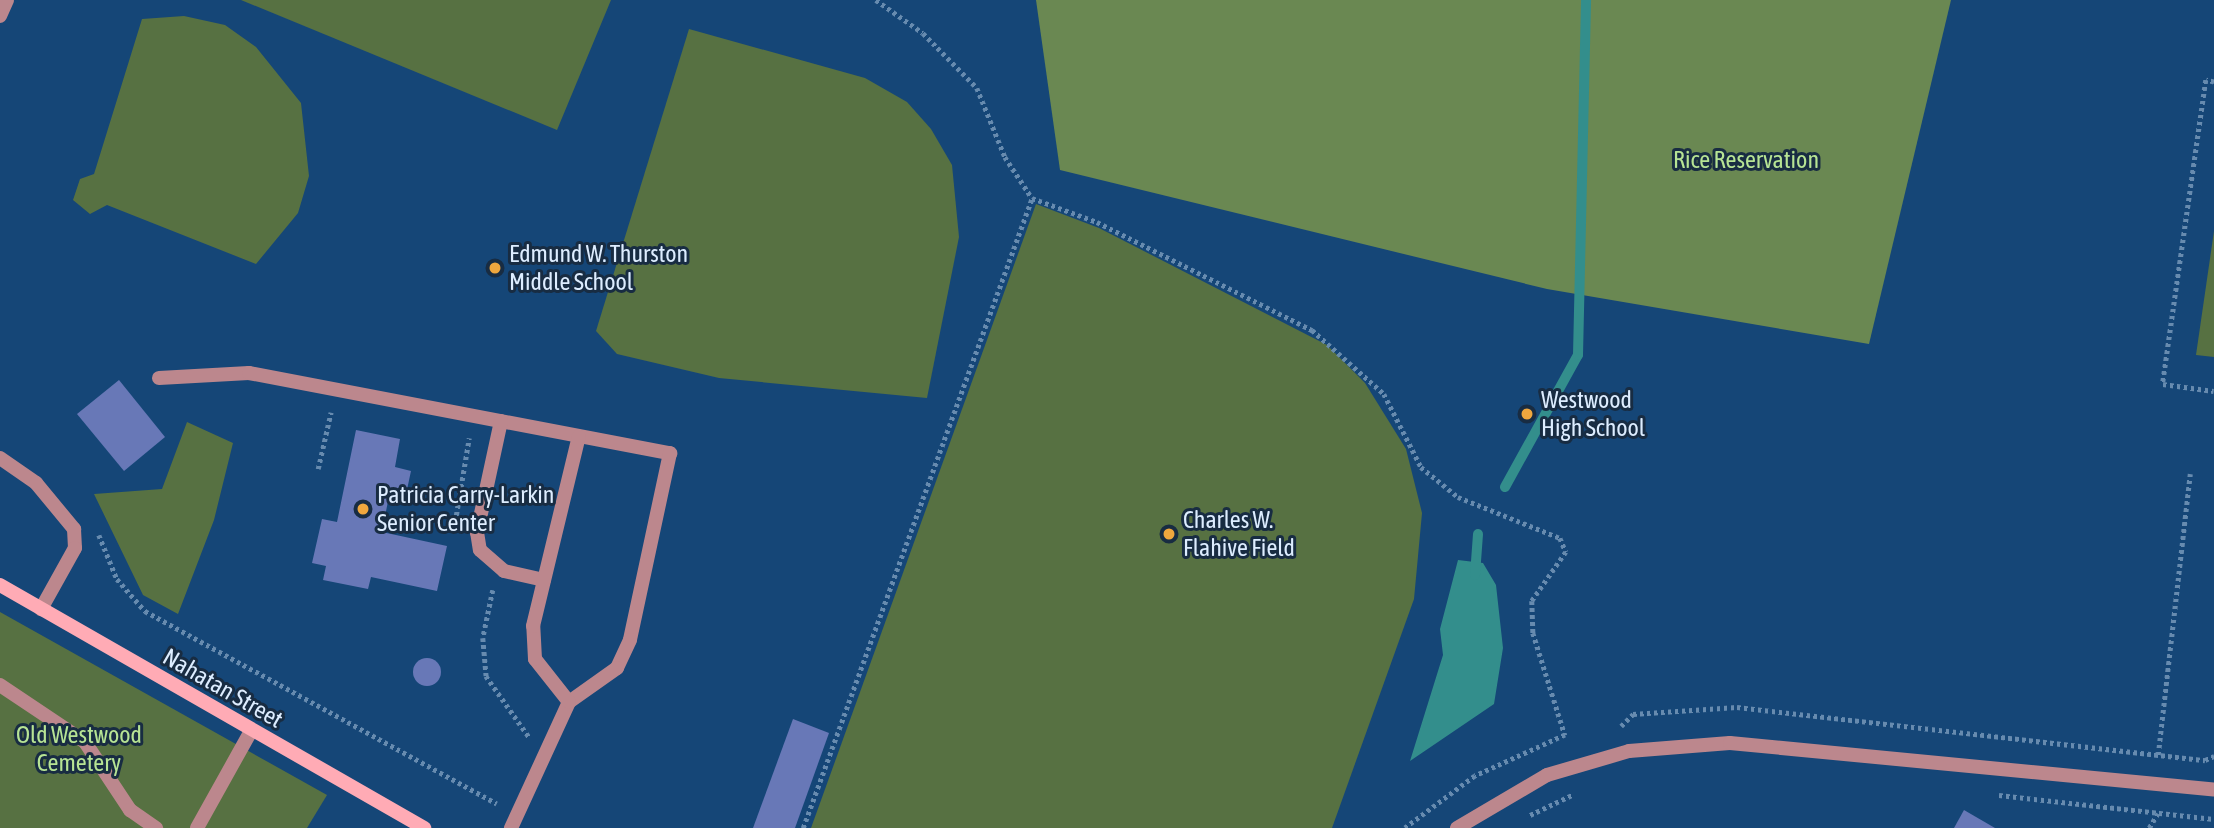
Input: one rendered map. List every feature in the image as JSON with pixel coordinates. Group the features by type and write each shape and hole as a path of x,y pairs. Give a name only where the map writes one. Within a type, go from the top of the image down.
{"main road":[{"name":"Nahatan Street","path":"0,585 424,828"}],"lane":[{"path":"0,16 8,0"},
{"path":"159,378 248,373 670,453 630,640 617,668 569,702 514,822"},
{"path":"501,421 477,532 480,550 504,571 544,580"},
{"path":"569,702 535,659 533,626 579,436"},
{"path":"0,458 36,483 75,529 75,548 41,609"},
{"path":"3,685 85,742 130,810 156,828"},
{"path":"197,828 251,731"},
{"path":"1457,828 1547,775 1629,751 1730,743 2214,790"}],"path":[{"path":"876,0 923,33 977,88 1004,156 1032,198 1108,227 1312,330 1384,394 1421,467 1458,497 1560,538 1566,552 1532,601 1534,633 1564,735 1475,776 1405,828"},
{"path":"2214,82 2206,80 2163,384 2214,391"},
{"path":"803,828 1032,198"},
{"path":"318,469 332,408 344,410"},
{"path":"457,432 470,434 453,517 458,537"},
{"path":"2158,755 2190,474"},
{"path":"96,528 117,579 145,611 514,822"},
{"path":"494,584 483,638 486,676 516,726 546,751"},
{"path":"1622,726 1633,714 1737,707 2158,755 2214,756"},
{"path":"1516,822 1586,790"},
{"path":"1984,794 2214,819"},
{"path":"2149,828 2158,813"}],"green space":[{"path":"241,0 611,0 557,130"},
{"name":"Rice Reservation","path":"1036,0 1951,0 1869,344 1547,289 1060,170"},
{"path":"184,16 225,25 256,47 301,103 309,176 298,213 256,264 107,205 90,214 73,200 80,179 94,174 142,19"},
{"path":"689,29 865,78 907,102 931,129 952,165 959,237 927,398 719,378 617,354 596,331"},
{"name":"Charles W. Flahive Field","path":"1036,204 1099,228 1327,345 1365,383 1406,449 1422,513 1414,599 1332,828 811,828"},
{"path":"2214,231 2214,357 2196,355"},
{"path":"187,422 233,443 214,520 178,614 143,595 94,494 162,489"},
{"name":"Old Westwood Cemetery","path":"0,612 327,795 307,828 0,828"}],"shaded area":[{"path":"1458,560 1483,563 1496,585 1503,648 1494,704 1410,761 1443,655 1440,629"}],"building":[{"path":"119,380 165,437 124,471 77,414"},
{"name":"Patricia Carry-Larkin Senior Center","path":"356,430 400,439 395,467 411,471 405,499 389,496 382,532 447,546 437,591 371,577 368,589 323,580 326,566 312,563 322,519 337,522"},
{"path":"427,658 437,662 441,672 437,682 427,686 417,682 413,672 417,662"},
{"path":"793,719 829,733 795,828 753,828"},
{"path":"1964,810 1995,828 1954,828"}],"waterway":[{"path":"1505,487 1578,355 1586,0"},
{"path":"1475,575 1478,534"}],"place":[{"name":"Edmund W. Thurston Middle School","path":"495,268"},
{"name":"Westwood High School","path":"1527,414"},
{"name":"Patricia Carry-Larkin Senior Center","path":"363,509"},
{"name":"Charles W. Flahive Field","path":"1169,534"}]}
